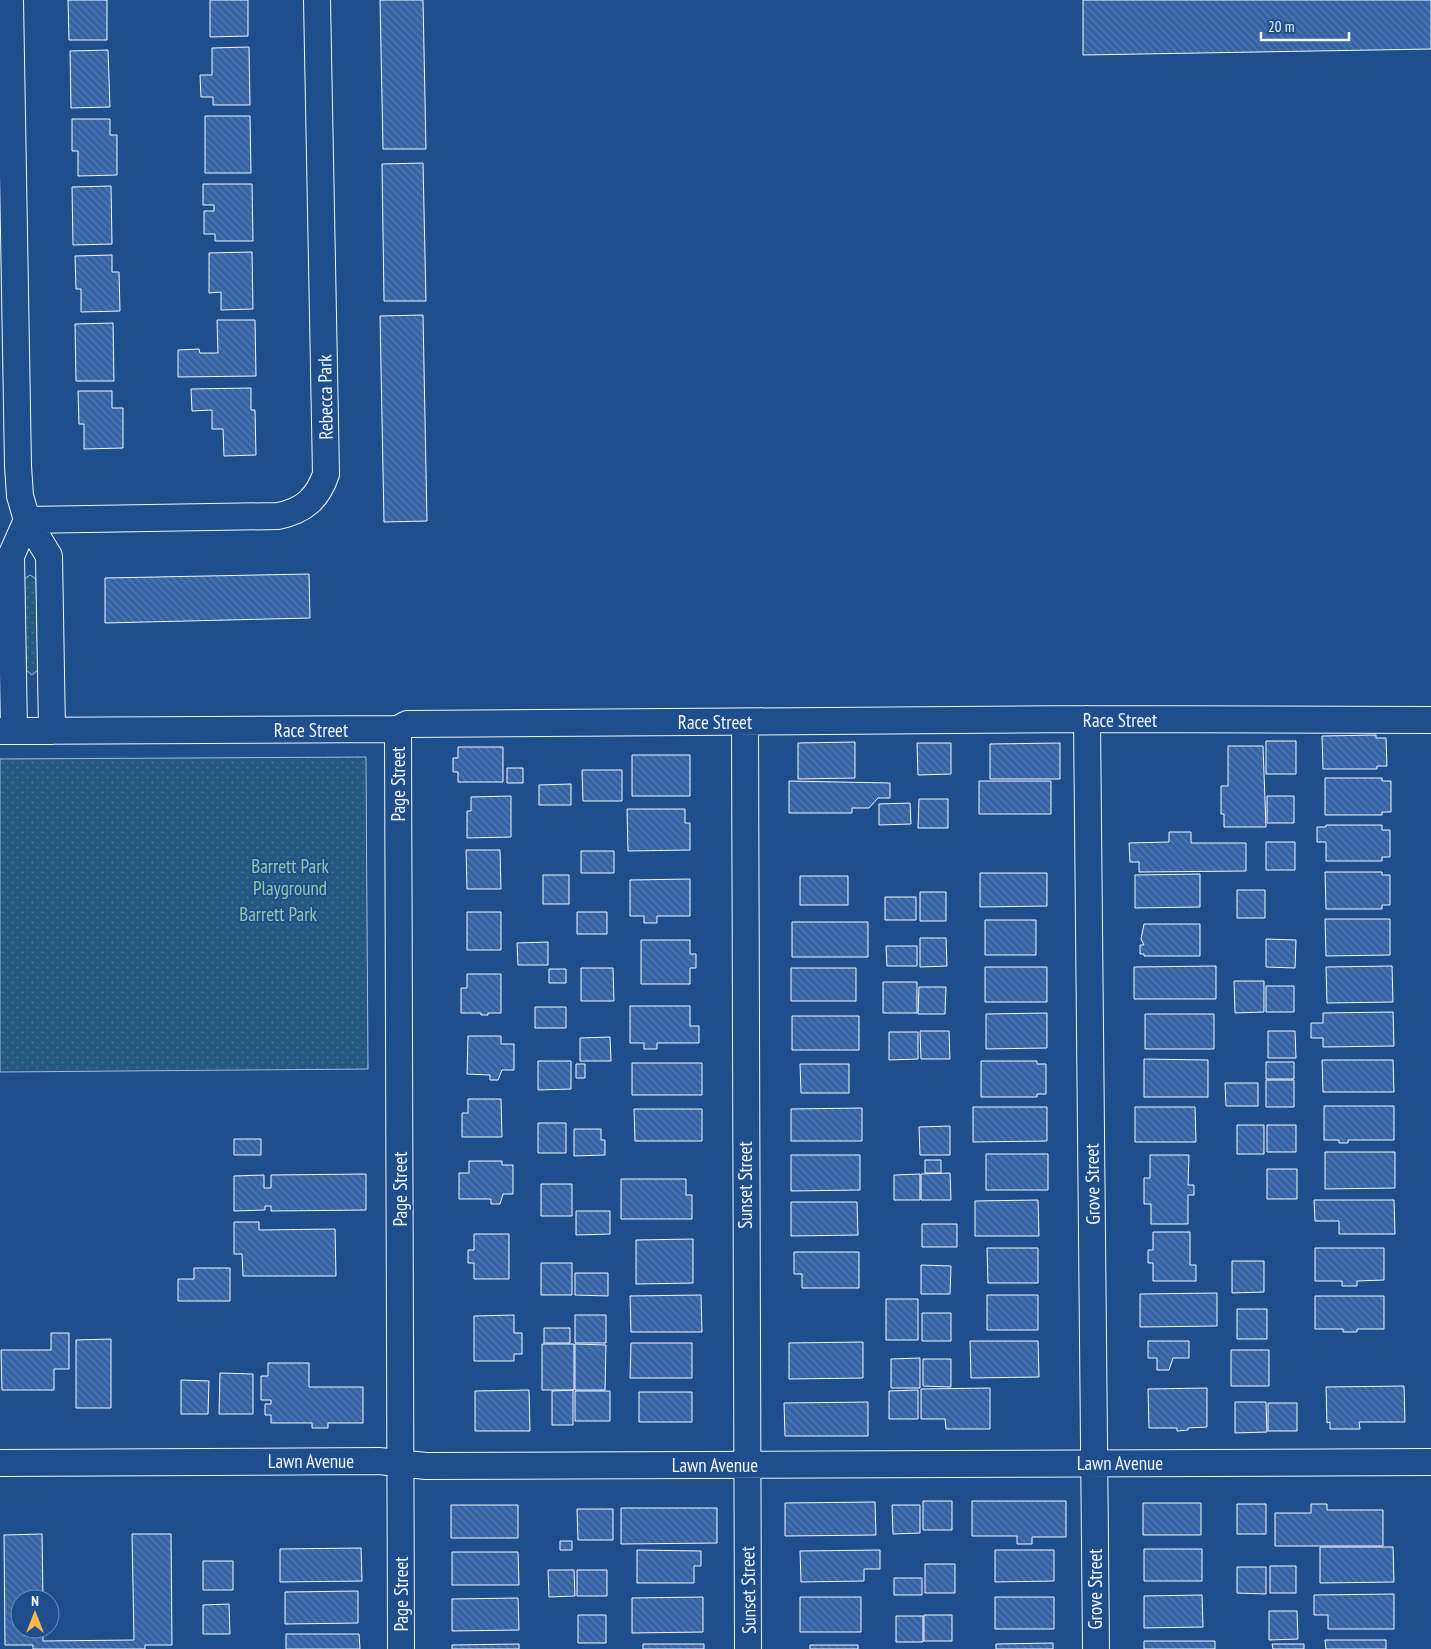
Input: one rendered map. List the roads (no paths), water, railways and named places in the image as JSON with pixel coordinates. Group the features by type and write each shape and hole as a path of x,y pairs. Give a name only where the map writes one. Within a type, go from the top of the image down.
{"street":[{"path":"10,0 18,466 20,496 27,520 49,556 52,731"},
{"name":"Rebecca Park","path":"27,520 278,516 292,513 308,505 320,491 326,474 317,0"},
{"path":"7,731 12,556 27,520"},
{"name":"Grove Street","path":"1087,720 1096,1649"},
{"name":"Race Street","path":"7,731 398,729 407,724 1431,720"},
{"name":"Sunset Street","path":"744,722 748,1649"},
{"name":"Page Street","path":"398,729 402,1649"},
{"name":"Lawn Avenue","path":"0,1463 379,1461 426,1466 1431,1462"}],"park label":[{"name":"Barrett Park Playground","path":"290,877"},
{"name":"Barrett Park","path":"278,914"}]}
